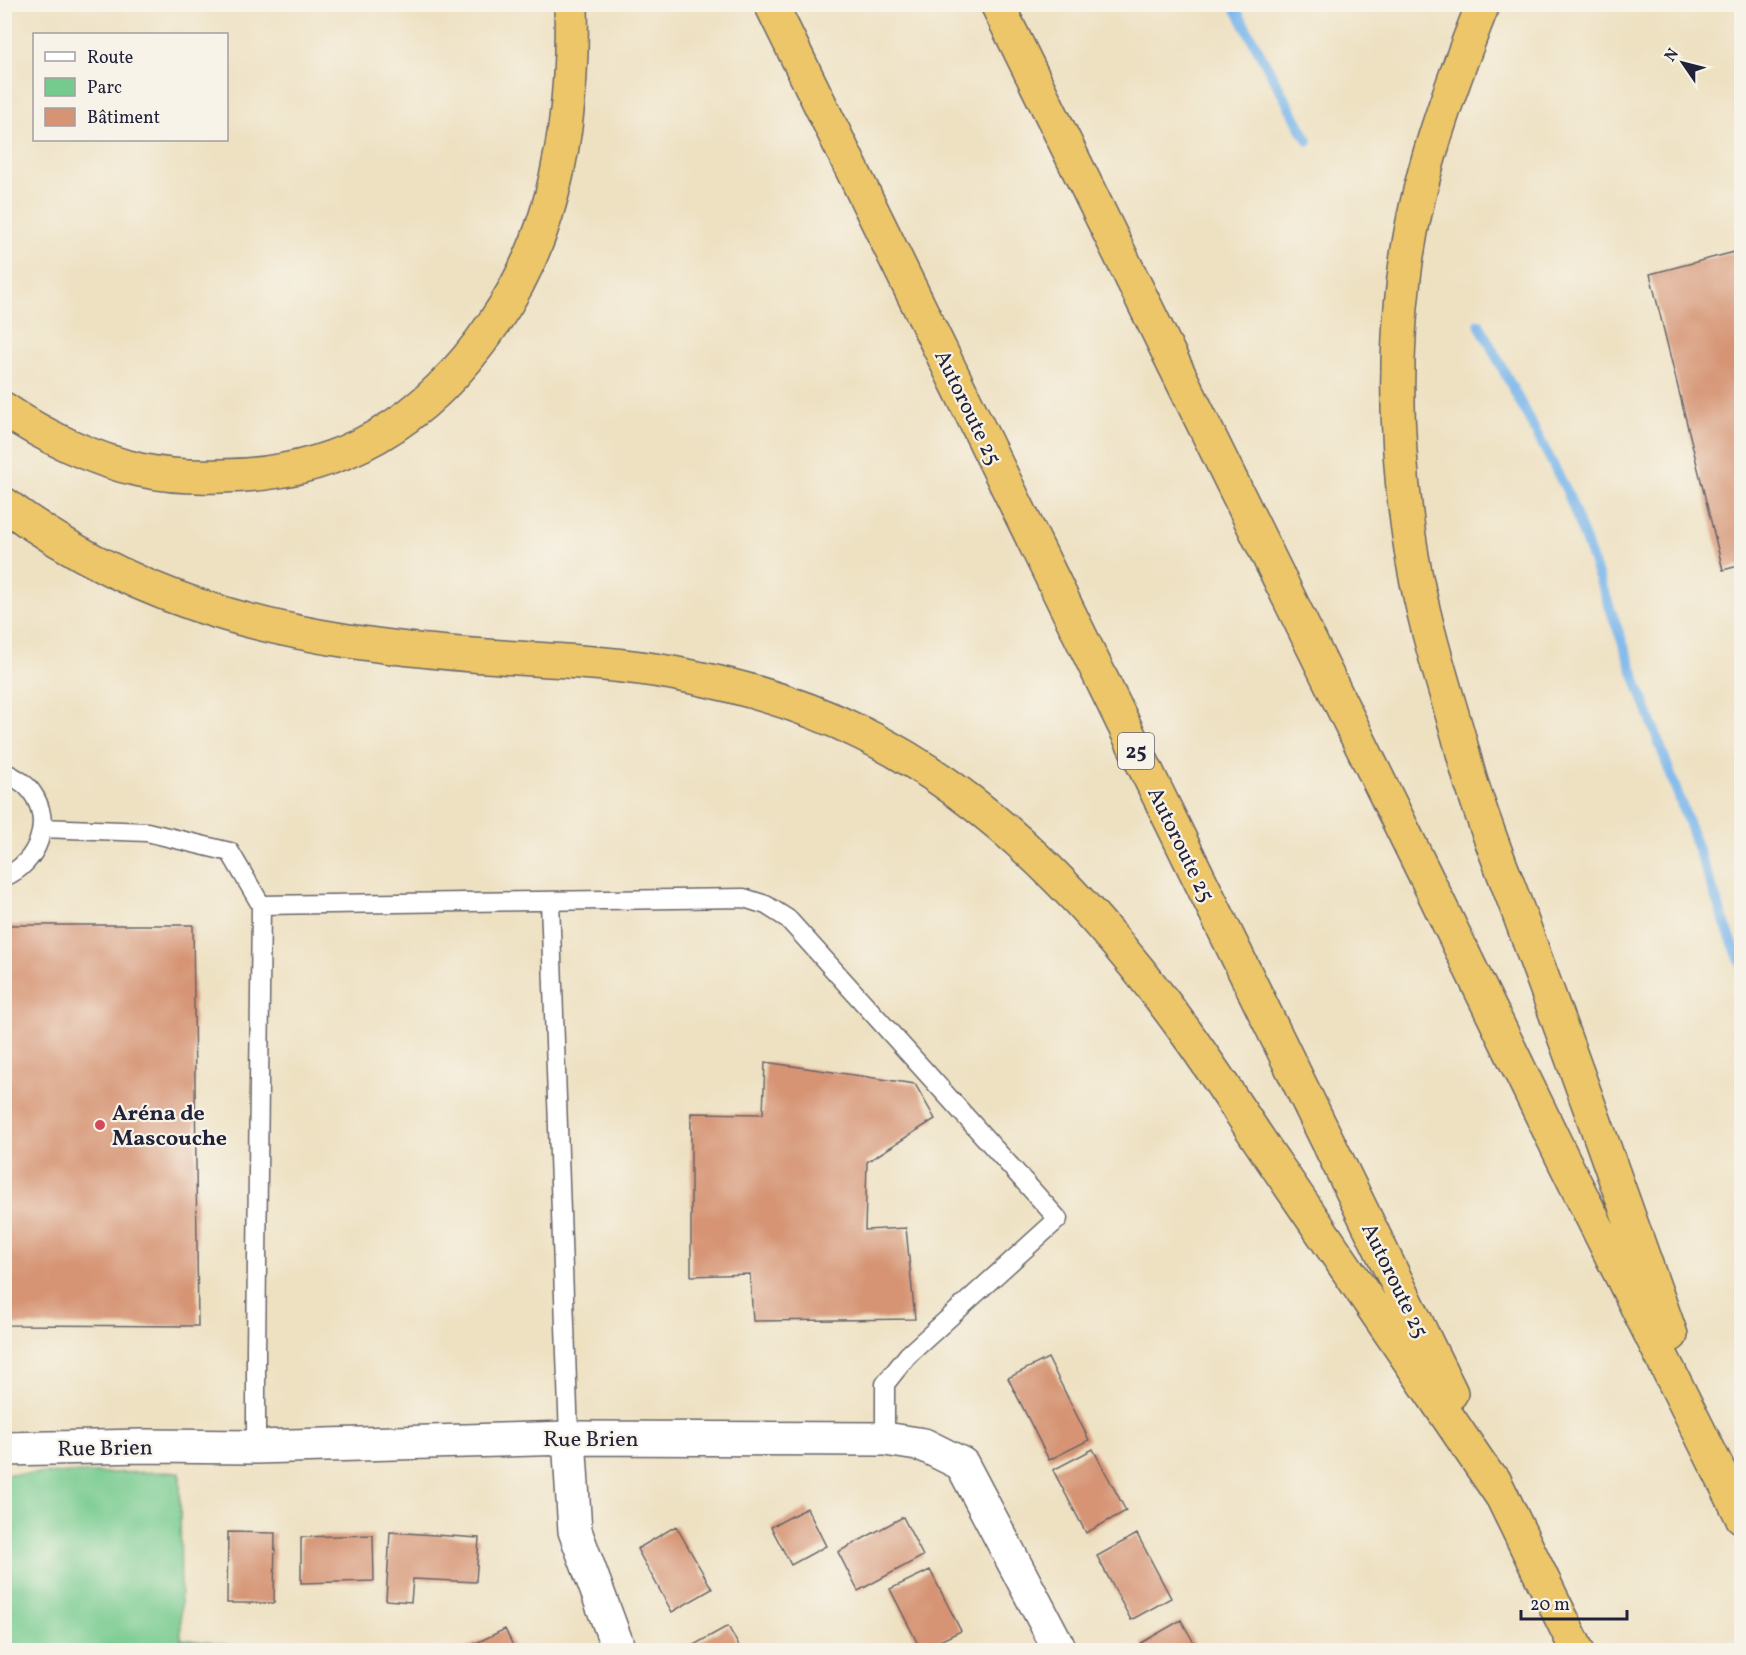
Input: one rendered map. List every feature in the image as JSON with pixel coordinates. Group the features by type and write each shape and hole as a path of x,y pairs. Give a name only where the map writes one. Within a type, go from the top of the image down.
{"highway":[{"path":"4,409 48,435 109,461 149,472 200,477 240,476 308,466 369,441 422,407 476,349 501,312 533,251 557,174 564,135 571,53 571,4"},
{"name":"Autoroute 25","path":"771,4 1577,1650"},
{"path":"997,4 1428,879 1564,1161 1742,1517"},
{"path":"1483,4 1431,146 1414,216 1404,277 1398,360 1398,415 1412,557 1433,647 1473,788 1722,1478"},
{"path":"4,504 59,542 133,581 239,619 332,639 386,647 627,667 703,679 770,696 837,722 889,747 945,783 998,823 1025,847 1073,896 1148,982 1210,1067 1503,1498"}],"street":[{"name":"Rue Brien","path":"4,1449 143,1446 256,1447 569,1438 885,1439 924,1445 962,1464 1060,1650"},
{"path":"569,1438 575,1531 619,1650"}],"lane":[{"path":"4,772 17,778 31,792 40,809 42,828 37,847 28,862 14,873 4,876"},
{"path":"42,828 147,832 230,852 261,905 256,1447"},
{"path":"261,905 744,898 766,905 788,919 1058,1219 908,1354 885,1384 885,1439"},
{"path":"550,901 569,1438"}],"green space":[{"path":"180,1472 181,1639 271,1650 5,1650 5,1474"}],"building":[{"path":"1742,250 1742,565 1723,570 1650,274"},
{"name":"Aréna de Mascouche","path":"4,925 193,925 198,1326 4,1325"},
{"path":"765,1062 915,1084 935,1119 867,1162 865,1230 906,1228 915,1319 753,1321 750,1274 691,1276 691,1113 763,1114"},
{"path":"1048,1358 1089,1440 1049,1460 1008,1378"},
{"path":"1093,1449 1126,1511 1086,1533 1053,1470"},
{"path":"807,1508 826,1546 791,1565 771,1527"},
{"path":"903,1517 923,1556 858,1591 838,1552"},
{"path":"676,1526 712,1589 672,1612 637,1549"},
{"path":"228,1532 275,1533 274,1603 227,1603"},
{"path":"390,1532 479,1538 476,1582 413,1579 411,1602 386,1600"},
{"path":"1137,1534 1171,1598 1131,1620 1097,1556"},
{"path":"373,1535 374,1581 301,1583 301,1537"},
{"path":"930,1570 961,1631 921,1650 890,1589"},
{"path":"1181,1620 1198,1650 1145,1650 1141,1643"},
{"path":"728,1626 741,1650 689,1650 688,1648"},
{"path":"505,1629 515,1650 462,1650"}],"waterway":[{"path":"1233,4 1308,141"},
{"path":"1479,324 1568,493 1742,965"}],"place":[{"name":"Aréna de Mascouche","path":"100,1125"}]}
